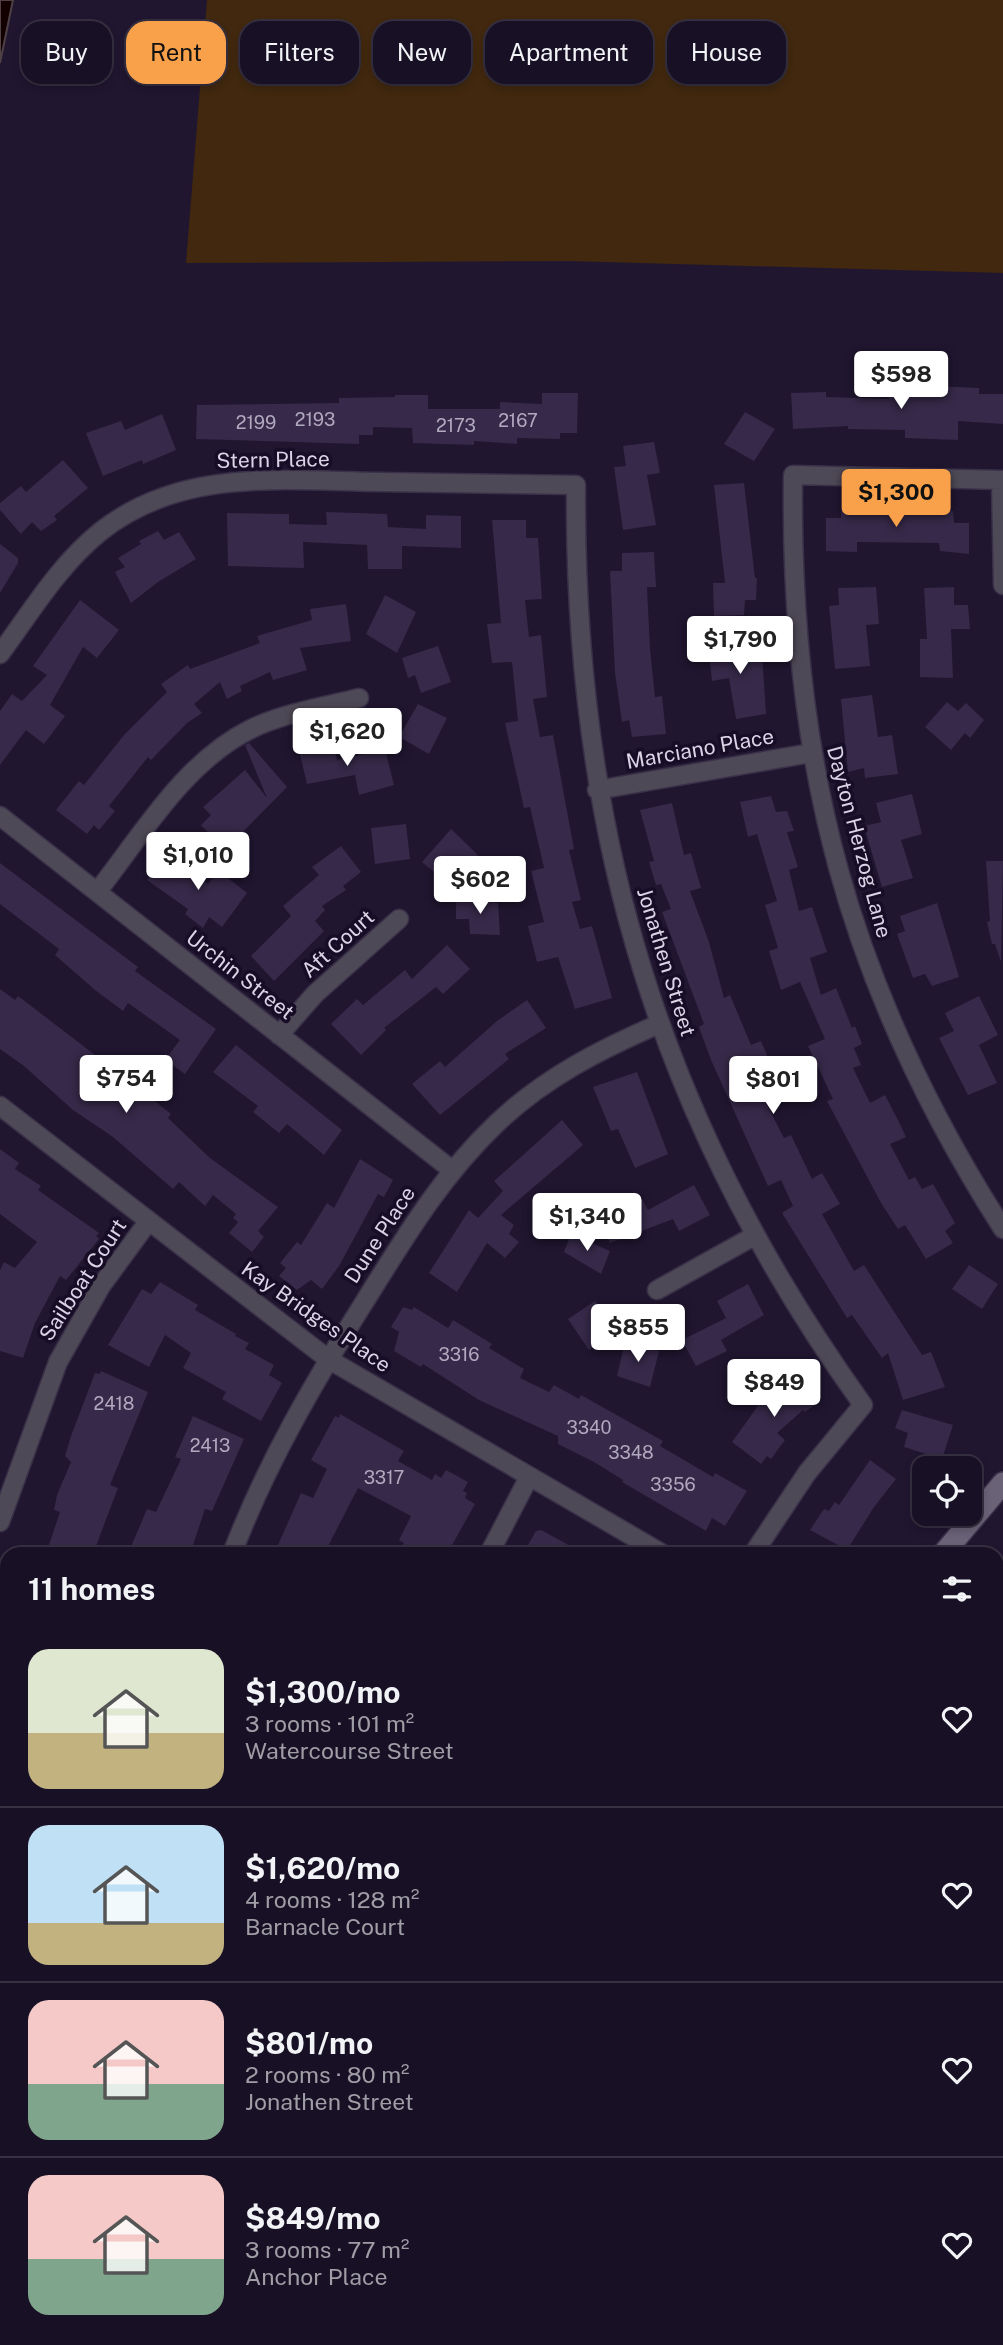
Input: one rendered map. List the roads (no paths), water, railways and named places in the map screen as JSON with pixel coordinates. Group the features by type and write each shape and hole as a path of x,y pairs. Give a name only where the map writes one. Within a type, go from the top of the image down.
{"street":[{"name":"Dayton Herzog Lane","path":"1002,480 793,475 795,621 811,753 840,880 883,1003 938,1121 1003,1229"},
{"name":"Stern Place","path":"0,654 55,579 93,538 127,513 186,489 252,480 576,485"},
{"path":"1002,480 1003,585"},
{"name":"Jonathen Street","path":"576,485 579,643 597,790 630,933 659,1024 718,1166 793,1303 863,1405 807,1473 758,1547"},
{"path":"97,892 180,787 225,745 277,719 359,698"},
{"name":"Marciano Place","path":"597,790 811,753"},
{"name":"Urchin Street","path":"0,817 452,1170"},
{"name":"Aft Court","path":"279,1035 332,978 399,919"},
{"name":"Dune Place","path":"235,1547 268,1468 328,1359 427,1202 452,1170 499,1121 536,1091 616,1042 659,1024"},
{"name":"Kay Bridges Place","path":"0,1106 328,1359 651,1547"},
{"name":"Sailboat Court","path":"0,1522 58,1362 101,1286 148,1222"},
{"path":"657,1290 754,1236"},
{"path":"493,1547 529,1477"},
{"path":"949,1547 1003,1483"}]}
